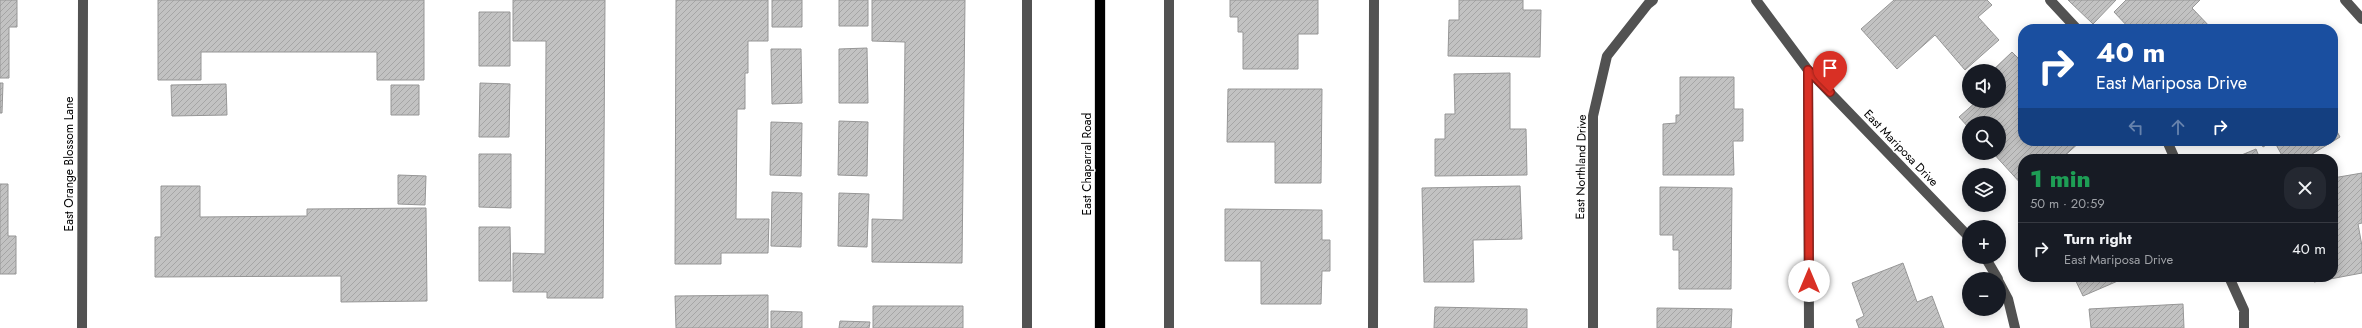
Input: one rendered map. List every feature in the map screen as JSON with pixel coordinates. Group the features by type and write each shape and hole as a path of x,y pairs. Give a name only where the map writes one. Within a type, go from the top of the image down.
{"main road":[{"name":"East Chaparral Road","path":"1100,0 1100,328"}],"street":[{"name":"East Orange Blossom Lane","path":"82,328 83,0"},
{"path":"1027,0 1027,328"},
{"path":"1169,0 1169,328"},
{"path":"1373,328 1374,0"},
{"name":"East Northland Drive","path":"1593,328 1593,116 1607,56 1648,4 1653,0"},
{"name":"East Mariposa Drive","path":"1756,0 1808,70 1962,230"},
{"path":"2050,0 2072,24"},
{"path":"2345,0 2362,20"},
{"path":"1808,70 1809,328"},
{"path":"2231,282 2244,310 2244,328"},
{"path":"2006,295 2016,328"}],"building":[{"path":"0,0 17,0 17,27 9,27 9,78 0,78"},
{"path":"158,0 424,0 424,80 377,80 377,52 201,52 201,80 158,80"},
{"path":"513,0 605,0 603,298 547,298 547,292 513,292 513,253 545,254 546,41 513,41"},
{"path":"676,0 768,0 768,41 748,41 748,73 745,73 745,109 737,109 736,219 769,219 768,253 721,253 721,264 675,264"},
{"path":"772,0 802,0 802,27 772,27"},
{"path":"839,0 868,0 868,26 839,26"},
{"path":"872,0 965,0 962,263 872,262 872,219 903,220 905,42 872,41"},
{"path":"1230,0 1318,0 1318,34 1298,34 1298,69 1243,69 1243,32 1238,32 1238,17 1230,17"},
{"path":"1459,0 1523,0 1523,10 1541,10 1540,57 1448,56 1449,20 1459,20"},
{"path":"1894,0 1987,0 1992,5 1978,17 1999,40 1972,64 1962,64 1962,66 1935,35 1897,69 1861,29"},
{"path":"2068,0 2116,0 2093,24"},
{"path":"2126,0 2200,0 2192,8 2207,24 2125,24 2114,12"},
{"path":"479,12 510,12 510,66 479,66"},
{"path":"867,48 868,103 839,103 839,49"},
{"path":"771,49 801,49 802,103 772,104"},
{"path":"2012,52 2018,58 2018,146 2075,146 2067,154 2018,154 2018,180 1999,160 2006,160 2006,116 1962,116 1962,120 1959,117 1969,108 2006,108 2006,64 1999,64"},
{"path":"1510,73 1510,129 1526,129 1527,175 1435,176 1435,139 1445,139 1445,114 1455,114 1454,74"},
{"path":"1680,77 1734,77 1734,109 1743,109 1743,141 1733,141 1734,175 1663,175 1663,124 1676,123 1676,115 1680,115"},
{"path":"0,83 3,83 2,113 0,113"},
{"path":"480,83 510,84 509,137 479,137"},
{"path":"226,84 227,115 172,116 171,85"},
{"path":"391,85 419,85 419,115 391,115"},
{"path":"1228,89 1322,89 1321,183 1275,183 1275,142 1227,142"},
{"path":"839,121 868,122 867,176 838,175"},
{"path":"771,122 802,123 801,176 770,175"},
{"path":"2277,146 2325,146 2312,154 2281,154"},
{"path":"2256,149 2258,154 2244,154"},
{"path":"479,154 511,154 511,208 479,207"},
{"path":"2362,173 2362,223 2358,224 2362,246 2362,273 2338,278 2338,177"},
{"path":"398,175 426,176 425,205 398,204"},
{"path":"0,184 8,184 8,236 16,236 16,274 0,274"},
{"path":"161,186 200,186 200,217 307,216 307,209 426,208 427,301 341,302 341,276 155,277 155,237 161,237"},
{"path":"1520,186 1522,239 1473,240 1474,282 1424,282 1422,188"},
{"path":"1660,187 1732,188 1731,289 1679,289 1679,250 1673,250 1673,235 1660,235"},
{"path":"772,192 802,193 801,247 771,246"},
{"path":"839,193 869,194 867,247 838,246"},
{"path":"1225,209 1322,210 1322,240 1330,240 1330,271 1322,271 1321,304 1261,304 1261,261 1225,261"},
{"path":"479,227 510,227 511,281 479,281"},
{"path":"1903,263 1917,302 1932,296 1944,328 1859,328 1856,320 1864,316 1852,283"},
{"path":"2076,282 2115,282 2083,296"},
{"path":"768,295 768,328 676,328 675,296"},
{"path":"2183,304 2184,328 2091,328 2089,309"},
{"path":"873,306 963,306 963,328 873,328"},
{"path":"1435,307 1527,309 1527,328 1434,328"},
{"path":"1657,308 1732,309 1731,328 1657,328"},
{"path":"771,311 802,312 802,328 771,328"},
{"path":"840,321 870,322 869,328 839,328"}],"route":[{"path":"1809,281 1808,70 1830,92"}]}
